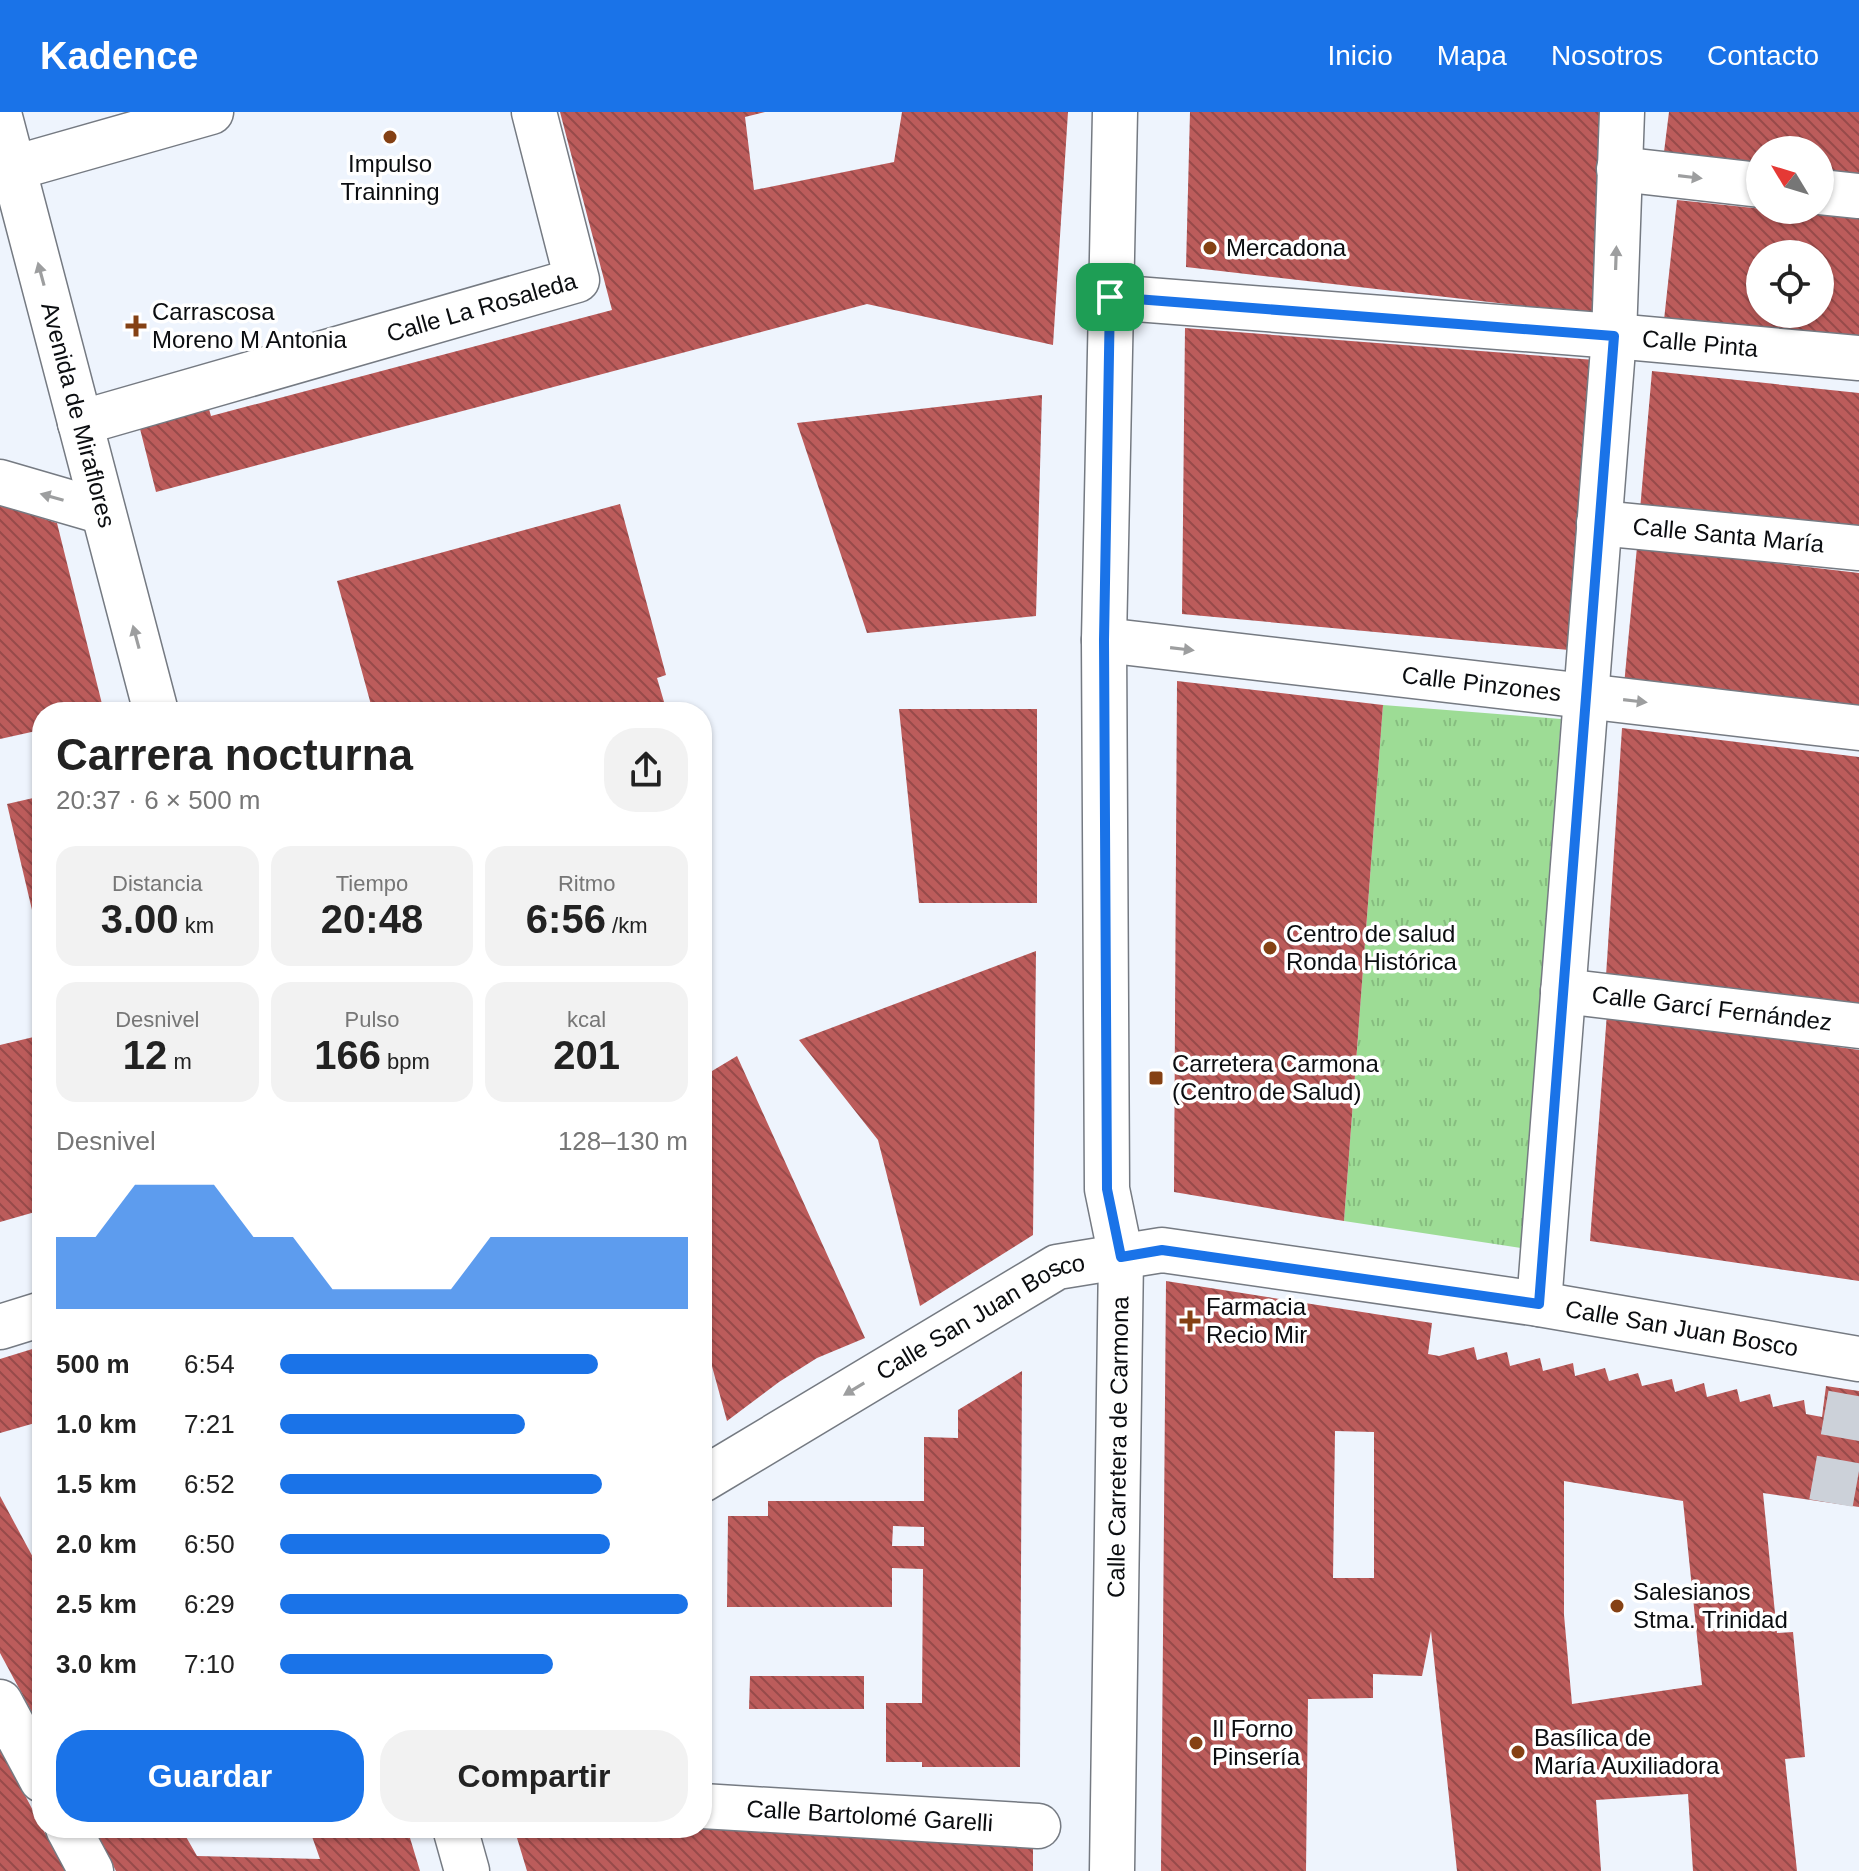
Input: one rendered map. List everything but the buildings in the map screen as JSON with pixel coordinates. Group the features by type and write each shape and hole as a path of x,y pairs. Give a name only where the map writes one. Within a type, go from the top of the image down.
{"street":[{"path":"14,168 211,112"},
{"name":"Calle La Rosaleda","path":"80,423 577,280 534,112"},
{"name":"Calle Carretera de Carmona","path":"1112,1871 1121,1257 1107,1189 1104,640 1115,112"},
{"path":"1539,1304 1614,336 1622,112"},
{"name":"Avenida de Miraflores","path":"1,123 153,702"},
{"path":"1619,169 1746,183"},
{"path":"1834,193 1859,196"},
{"name":"Calle Pinta","path":"1110,297 1859,358"},
{"path":"0,482 103,512"},
{"name":"Calle Santa María","path":"1599,523 1859,548"},
{"name":"Calle Pinzones","path":"1104,640 1859,728"},
{"name":"Calle Garcí Fernández","path":"1563,991 1859,1026"},
{"name":"Calle San Juan Bosco","path":"712,1474 1057,1267 1162,1250 1539,1304 1855,1369"},
{"path":"0,1327 32,1317"},
{"path":"0,1702 32,1761"},
{"name":"Calle Bartolomé Garelli","path":"712,1807 1038,1826"},
{"path":"73,1838 91,1871"},
{"path":"458,1838 467,1871"}],"green space":[{"path":"1383,705 1561,719 1521,1248 1344,1221"}],"tunnel":[{"path":"1831,1503 1851,1390"}],"place":[{"name":"Impulso Trainning","path":"390,137"},
{"name":"Mercadona","path":"1210,248"},
{"name":"Carrascosa Moreno M Antonia","path":"136,326"},
{"name":"Centro de salud Ronda Histórica","path":"1270,948"},
{"name":"Carretera Carmona (Centro de Salud)","path":"1156,1078"},
{"name":"Farmacia Recio Mir","path":"1190,1321"},
{"name":"Salesianos Stma. Trinidad","path":"1617,1606"},
{"name":"Il Forno Pinsería","path":"1196,1743"},
{"name":"Basílica de María Auxiliadora","path":"1518,1752"}],"route":[{"path":"1110,297 1614,336 1539,1304 1162,1250 1121,1257 1107,1189 1104,640 1110,297"}]}
